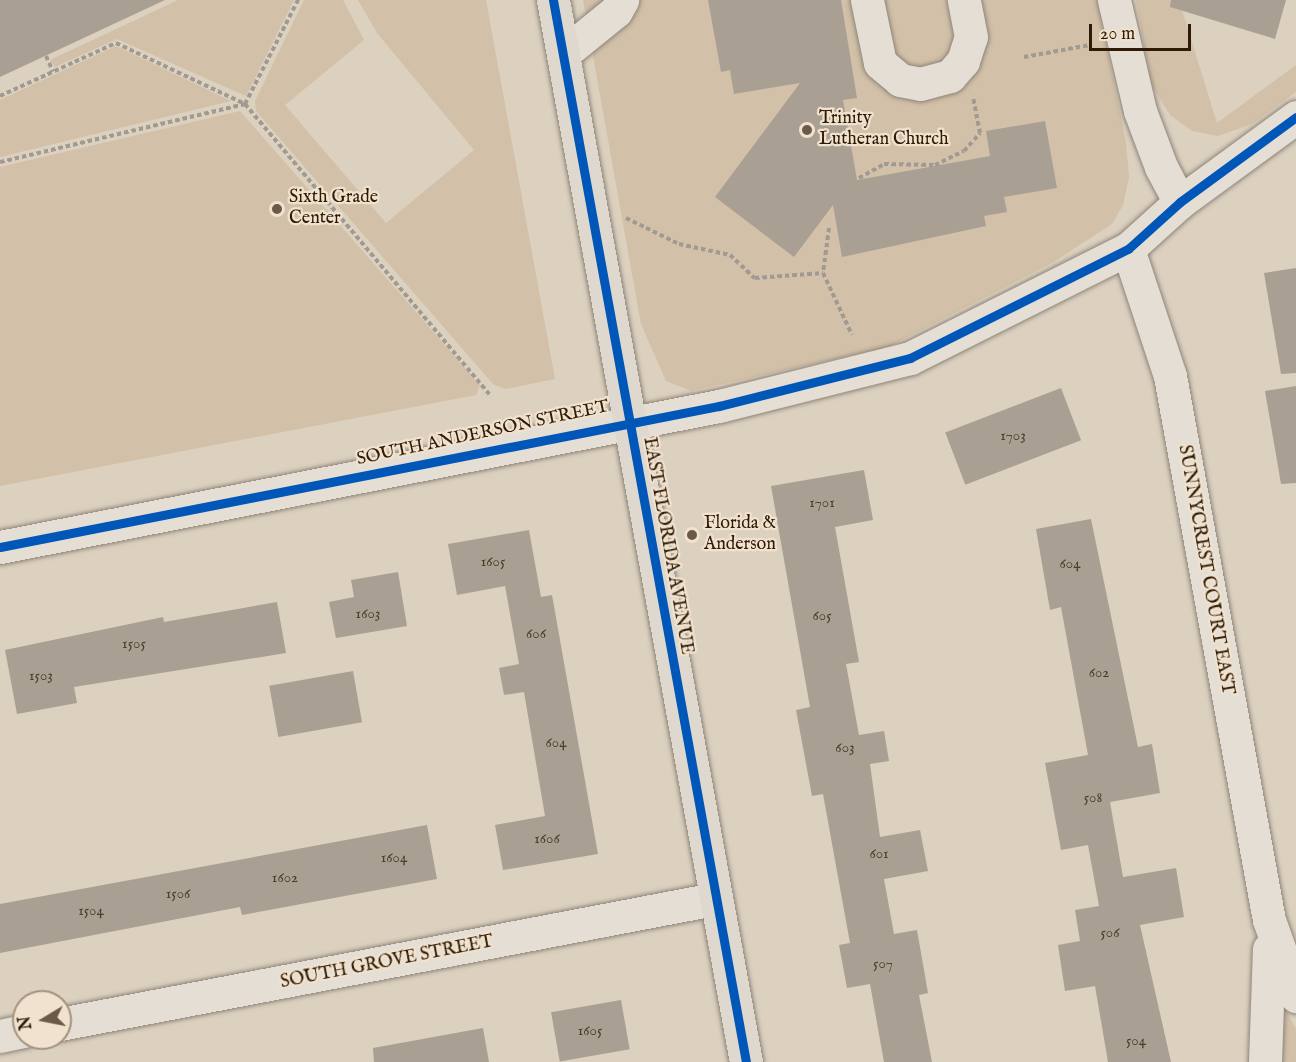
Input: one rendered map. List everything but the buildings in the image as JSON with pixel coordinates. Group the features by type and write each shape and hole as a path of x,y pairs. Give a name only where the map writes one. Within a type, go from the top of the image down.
{"main road":[{"name":"EAST FLORIDA AVENUE","path":"553,0 714,899 746,1062"}],"street":[{"path":"563,54 616,11 622,0"},
{"path":"867,0 880,63 900,80 920,84 950,76 957,68 971,37 964,0"},
{"path":"1113,0 1151,141 1180,202"},
{"name":"SOUTH ANDERSON STREET","path":"0,547 831,382 910,358 1128,249 1180,202 1296,117"},
{"name":"SUNNYCREST COURT EAST","path":"1128,249 1170,376 1264,896 1270,960 1265,1062"},
{"name":"SUNNYCREST COURT EAST","path":"1264,896 1296,996"},
{"name":"SOUTH GROVE STREET","path":"72,1022 714,899"}],"path":[{"path":"0,162 245,104 298,0"},
{"path":"1024,57 1123,39"},
{"path":"0,96 116,43 245,104 490,395"},
{"path":"46,56 53,72"},
{"path":"859,178 884,164 935,165 976,141 974,100 957,68"},
{"path":"624,217 679,244 730,255 755,278 823,273"},
{"path":"829,228 823,273 852,335"}],"shaded area":[{"path":"178,0 294,0 246,96 117,39 55,67 50,60"},
{"path":"304,0 343,0 364,40 285,105 386,223 474,150 377,33 358,0 486,0 555,379 505,389 493,384 256,111 255,101"},
{"path":"583,0 1097,0 1126,142 1129,177 1123,205 1112,224 1052,263 888,347 691,391 666,381 641,324"},
{"path":"1136,0 1179,0 1217,123 1296,65 1296,92 1252,124 1218,136 1192,131 1170,115 1151,84"},
{"path":"116,46 231,101 0,157 0,100"},
{"path":"240,111 480,385 476,395 0,486 0,167"},
{"path":"1285,1008 1296,1029 1296,1062 1275,1062"}],"cycle path":[{"path":"553,0 746,1062"},
{"path":"0,547 719,406 910,358 1128,249 1180,202 1296,117"}],"place":[{"name":"Trinity Lutheran Church","path":"807,130"},
{"name":"Sixth Grade Center","path":"277,209"},
{"name":"Florida & Anderson","path":"692,535"}]}
